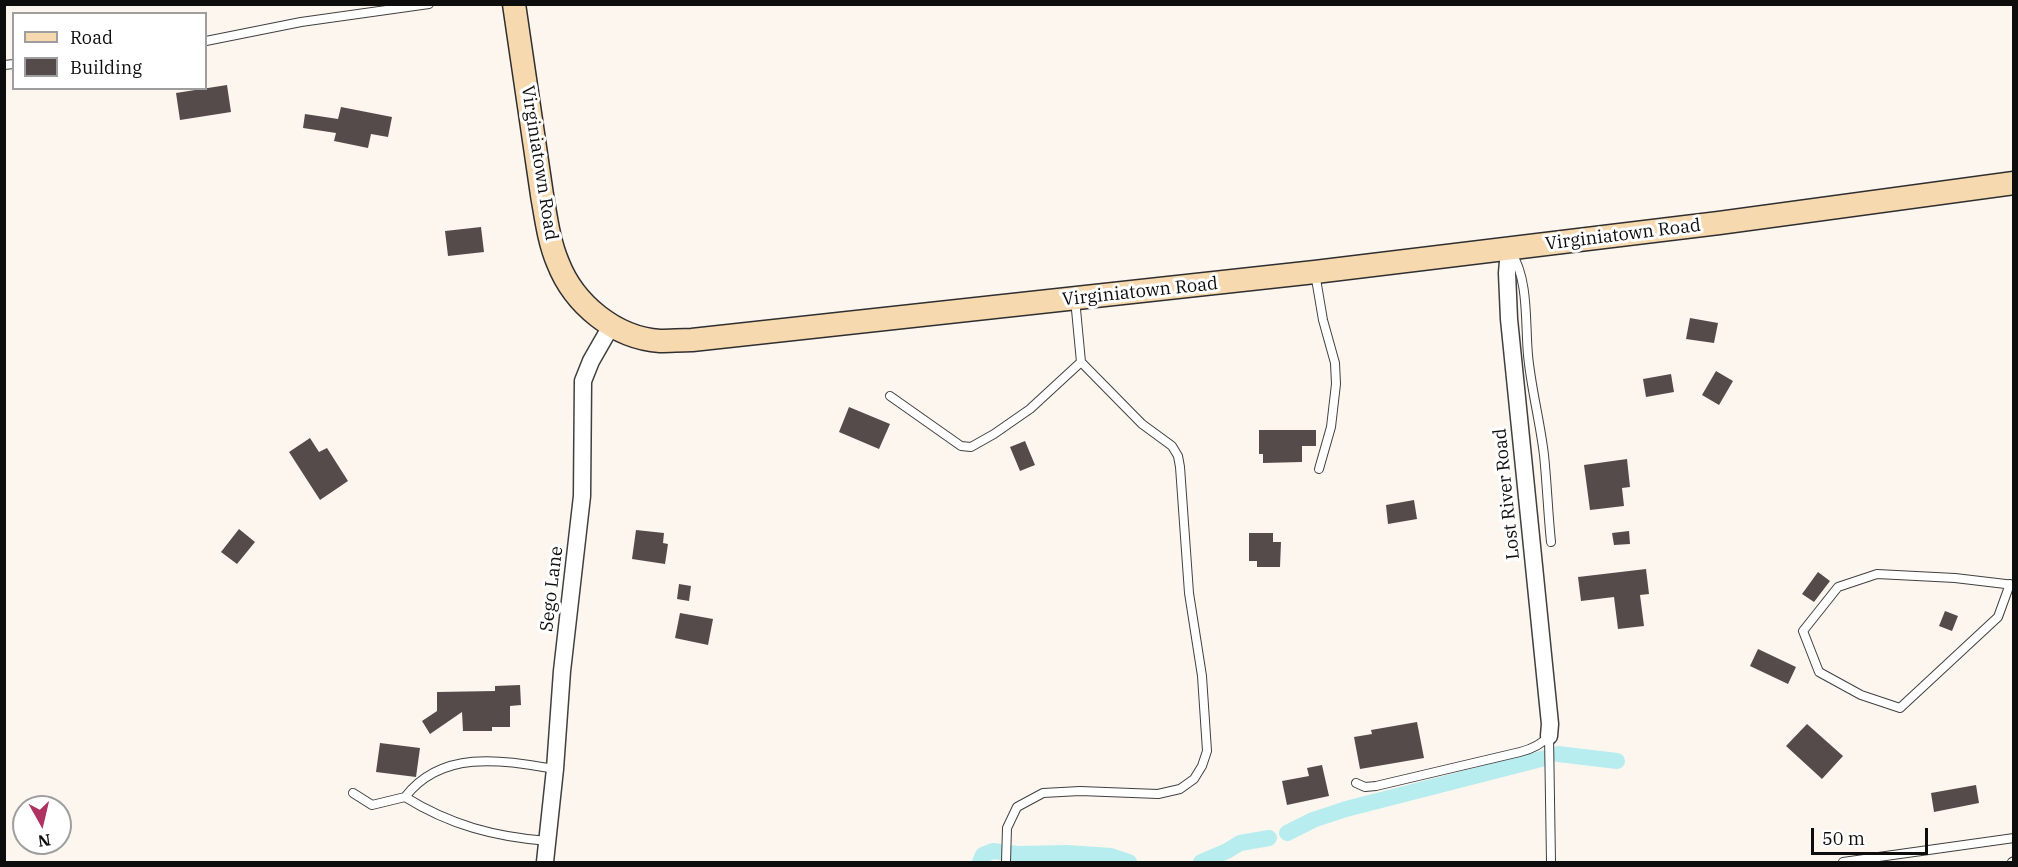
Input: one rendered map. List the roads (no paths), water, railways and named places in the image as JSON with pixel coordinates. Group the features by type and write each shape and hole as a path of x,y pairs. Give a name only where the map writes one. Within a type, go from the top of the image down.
{"street":[{"name":"Virginiatown Road","path":"514,4 542,195 558,264 572,289 592,312 611,326 634,336 659,341 692,340 1315,272 1719,224 2013,183"},
{"name":"Lost River Road","path":"1509,249 1507,273 1509,319 1550,736"},
{"name":"Sego Lane","path":"545,862 562,671 582,496 583,381 611,326"}],"lane":[{"path":"207,41 301,22 429,4"},
{"path":"1509,249 1518,263 1523,289 1529,367 1544,453 1551,542"},
{"path":"1315,272 1323,320 1335,363 1336,384 1331,427 1319,469"},
{"path":"1006,861 1007,828 1017,807 1043,793 1080,791 1158,794 1180,789 1194,779 1208,751 1202,676 1190,593 1178,456 1172,446 1142,424 1081,362 1075,299"},
{"path":"890,396 961,446 970,447 994,434 1030,409 1081,362"},
{"path":"1877,574 2012,584 1998,617 1900,708 1861,695 1819,672 1803,631 1838,586 1877,574"},
{"path":"1356,783 1376,786 1533,749 1550,736"},
{"path":"1550,736 1551,862"},
{"path":"353,793 372,806 405,797 429,774 452,765 470,762 515,762 555,769"},
{"path":"405,797 432,814 486,832 515,839 548,842"},
{"path":"1843,862 2013,838"}],"waterway":[{"path":"1558,754 1617,761"},
{"path":"1287,833 1313,820 1346,809 1545,758"},
{"path":"1201,862 1240,843 1269,838"},
{"path":"980,862 983,855 993,851 1018,854 1067,853 1111,856 1129,862"}]}
